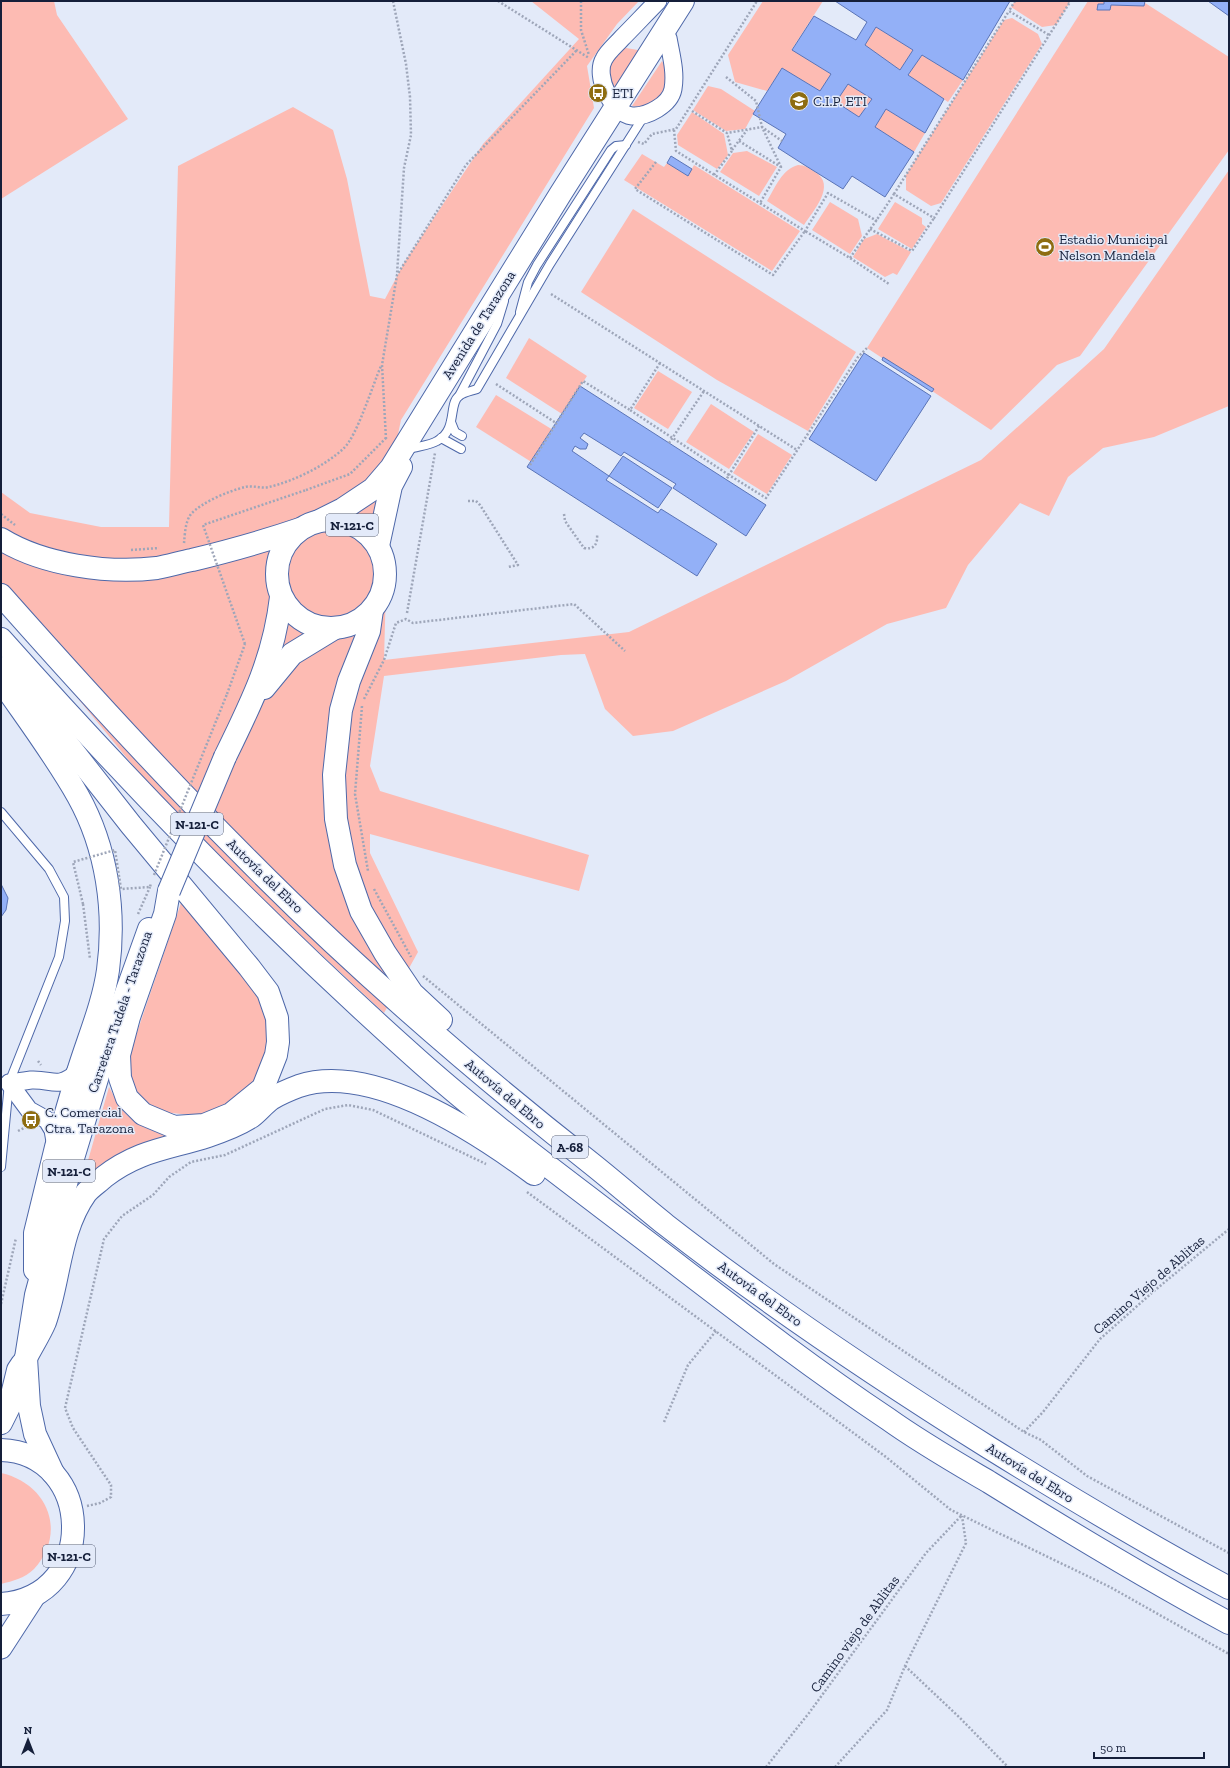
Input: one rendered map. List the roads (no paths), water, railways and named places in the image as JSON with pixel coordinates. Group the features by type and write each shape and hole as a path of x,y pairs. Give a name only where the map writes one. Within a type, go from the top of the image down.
{"main road":[{"name":"Avenida de Tarazona","path":"378,546 391,486 504,301 683,1"},
{"name":"Avenida de Tarazona","path":"309,525 343,509 373,489 391,468 619,108 668,38 691,1"},
{"name":"N-121-C","path":"335,520 356,526 369,535 378,546 382,556 385,573 381,596 372,610 352,625 333,629 314,627 298,618 289,610 281,597 276,578 277,561 284,545 309,525 335,520"},
{"path":"9,533 12,546 59,562 113,569 157,568 216,554 309,525"},
{"name":"Autovía del Ebro","path":"1,595 107,716 247,860 436,1036 516,1104 666,1225 782,1310 907,1396 1077,1502 1229,1588"},
{"name":"Carretera Tudela - Tarazona","path":"53,1473 35,1434 29,1406 26,1358 36,1295 73,1158 124,995 152,920 159,889 251,704 272,651 278,626 281,597"},
{"path":"372,610 369,632 349,680 341,710 334,775 336,819 345,865 362,911 385,954 412,992 460,1038 562,1123 597,1168"},
{"name":"Carretera Tudela - Tarazona","path":"251,704 292,654 333,629"},
{"name":"Autovía del Ebro","path":"1,639 86,736 220,875 316,967 412,1054 522,1147 756,1325 890,1421 1059,1526 1172,1592 1229,1623"},
{"path":"1,660 131,825 268,992 277,1018 278,1042 276,1056 262,1088 231,1114 204,1125 174,1126 143,1114 127,1098 120,1078 119,1055 129,1017 165,914 159,889"},
{"path":"1,680 78,796 94,833 105,867 110,898 108,969 104,990 56,1147 34,1233 36,1295"},
{"path":"78,1072 91,1059 109,1003 124,995"},
{"path":"26,1358 45,1322 66,1237 74,1213 87,1191 130,1159 149,1151 205,1137 232,1128 252,1116 272,1098 300,1086 322,1082 347,1083 374,1088 411,1099 448,1118 500,1149 705,1302 756,1325"},
{"name":"Carretera Tudela - Tarazona","path":"1,1423 9,1407 18,1370 26,1358"},
{"name":"N-121-C","path":"1,1450 11,1451 33,1459 53,1473 68,1497 75,1524 71,1552 58,1576 36,1594 14,1603 1,1604"}],"street":[{"path":"658,1 604,58 595,62 608,97 619,108 631,116 645,114 661,107 673,90 674,69 668,38"},
{"path":"56,1147 53,1130 46,1120 28,1110 9,1083 32,1080 58,1083 70,1078 78,1072"},
{"path":"1,1648 36,1594"}],"lane":[{"name":"Avenida de Tarazona","path":"459,396 477,389 550,264 645,114"},
{"name":"Avenida de Tarazona","path":"439,440 447,432 451,422 454,403 497,324 504,301"},
{"path":"451,422 455,432 462,436"},
{"path":"413,448 439,440 461,449"},
{"path":"1,812 49,869 64,897 65,920 58,957 9,1083 1,1167"}],"place":[{"name":"ETI","path":"598,93"},
{"name":"C.I.P. ETI","path":"799,101"},
{"name":"Estadio Municipal Nelson Mandela","path":"1045,247"},
{"name":"C. Comercial Ctra. Tarazona","path":"31,1120"}]}
